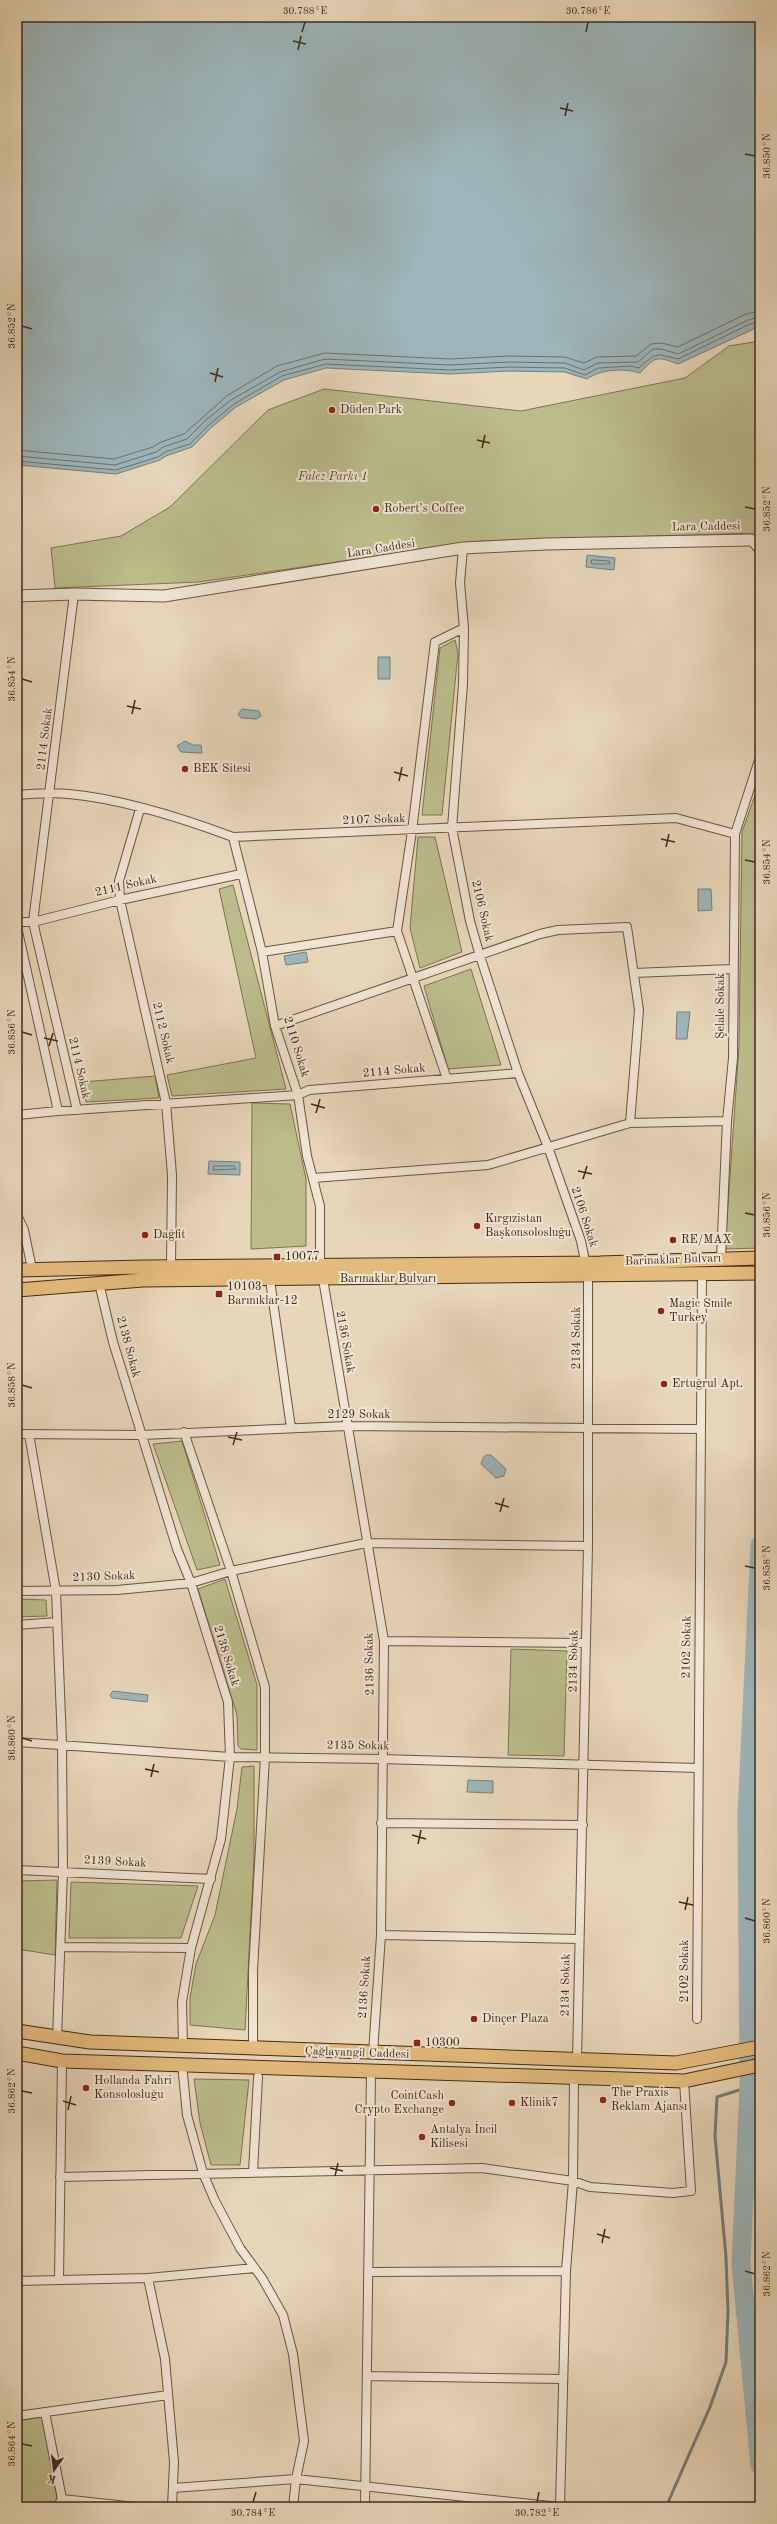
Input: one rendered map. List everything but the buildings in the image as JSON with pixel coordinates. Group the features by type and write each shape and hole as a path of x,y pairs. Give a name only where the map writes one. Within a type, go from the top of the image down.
{"main road":[{"name":"Barinaklar Bulvarı","path":"587,1262 760,1258"},
{"name":"Barınaklar Bulvarı","path":"17,1270 587,1262"},
{"name":"Barınaklar Bulvarı","path":"17,1290 143,1280 270,1280 760,1273"},
{"name":"Çağlayangil Caddesi","path":"17,2031 57,2039 373,2054 577,2061 676,2063 760,2047"},
{"name":"Çağlayangil Caddesi","path":"17,2053 62,2061 182,2064 371,2073 684,2081 722,2075 760,2065"}],"street":[{"name":"Lara Caddesi","path":"17,596 74,594 164,596 463,548 546,544 752,540"},
{"path":"752,540 760,551"},
{"name":"2106 Sokak","path":"463,548 460,582 464,628 463,684 452,828 470,921 480,956 518,1073 548,1147 587,1262"},
{"name":"2114 Sokak","path":"74,594 33,922 77,1110 298,1095 309,1090 518,1073"},
{"path":"447,1079 397,931 412,831 435,642 464,628"},
{"name":"Şelale Sokak","path":"721,1258 727,1121 733,1058 732,969 735,834 760,757"},
{"name":"2107 Sokak","path":"17,795 69,794 188,820 233,837 412,831 676,818 735,834"},
{"name":"2112 Sokak","path":"140,809 119,881 120,900 166,1103 172,1175 172,1267"},
{"name":"2110 Sokak","path":"233,837 241,874 262,952 275,1026 298,1095 307,1156 320,1206 320,1266"},
{"name":"2111 Sokak","path":"17,922 33,922 120,900 241,874"},
{"path":"17,927 58,1111"},
{"path":"275,1026 412,978 558,930 627,927 639,1010 630,1123"},
{"path":"262,952 397,931"},
{"path":"634,973 732,969"},
{"path":"17,1115 77,1110"},
{"path":"313,1178 488,1165 630,1123 727,1121"},
{"path":"17,1215 24,1230 32,1269"},
{"name":"2134 Sokak","path":"577,2061 588,1546 589,1427 587,1262"},
{"name":"2102 Sokak","path":"697,2019 702,1275"},
{"name":"2136 Sokak","path":"322,1279 384,1641 381,1759 381,1935 373,2054"},
{"path":"270,1280 291,1428"},
{"name":"2138 Sokak","path":"99,1283 113,1342 177,1549 191,1583 228,1702 230,1757 221,1839 191,1948 182,2002 183,2045"},
{"name":"2129 Sokak","path":"17,1434 142,1436 184,1432 347,1426 701,1429"},
{"path":"184,1432 231,1571 265,1687 265,1757 253,1971 253,2048"},
{"path":"28,1434 56,1591 62,1743 63,1872 62,1947 57,2039"},
{"name":"2130 Sokak","path":"17,1591 117,1590 191,1583 231,1571 366,1543 588,1546"},
{"path":"17,1625 57,1622"},
{"path":"384,1641 586,1643"},
{"name":"2135 Sokak","path":"17,1742 62,1743 230,1757 381,1759 698,1768"},
{"path":"381,1823 583,1825"},
{"name":"2139 Sokak","path":"17,1870 211,1879"},
{"path":"381,1935 579,1939"},
{"path":"62,1947 191,1948"},
{"path":"59,2280 62,2061"},
{"path":"182,2064 187,2115 203,2173 215,2201 240,2248 255,2268 283,2315 293,2354 304,2440 296,2479 294,2507"},
{"path":"365,2507 371,2073"},
{"path":"253,2172 258,2077"},
{"path":"173,2488 296,2479 560,2507 566,2271 574,2181 574,2079"},
{"path":"60,2177 482,2168 574,2181 590,2187 673,2193 691,2191 684,2081"},
{"path":"17,2282 148,2278 255,2268"},
{"path":"368,2272 566,2271"},
{"path":"148,2278 165,2359 174,2462 172,2507"},
{"path":"367,2376 563,2379"},
{"path":"17,2416 168,2395"},
{"path":"46,2412 62,2499 57,2507"},
{"path":"62,2499 136,2507"}],"green space":[{"name":"Falez Parkı 1","path":"760,341 760,533 481,541 199,582 55,588 51,548 121,536 170,507 268,410 324,389 521,411 685,378 729,346"},
{"path":"455,640 458,653 442,815 422,815 440,648"},
{"path":"760,781 760,1248 725,1249 739,1046 742,832"},
{"path":"418,837 435,837 462,952 420,968 410,928"},
{"path":"233,885 286,1089 172,1096 167,1075 256,1058 219,889"},
{"path":"471,969 501,1065 448,1069 424,986"},
{"path":"155,1076 159,1098 86,1102 82,1082"},
{"path":"252,1103 290,1104 306,1179 306,1246 251,1249"},
{"path":"182,1441 220,1565 197,1570 153,1444"},
{"path":"225,1579 257,1685 257,1750 241,1749 238,1746 237,1715 198,1589"},
{"path":"17,1599 46,1600 47,1616 17,1617"},
{"path":"511,1649 567,1651 564,1756 508,1755"},
{"path":"254,1766 254,1859 245,2030 190,2025 190,1998 196,1964 215,1915 237,1809 242,1767"},
{"path":"57,1880 55,1955 17,1949 17,1881"},
{"path":"71,1882 198,1886 181,1938 69,1938"},
{"path":"194,2079 249,2080 240,2165 211,2165 200,2123"},
{"path":"43,2417 57,2498 52,2507 31,2507 17,2500 17,2421"}],"water":[{"path":"17,17 760,17 760,326 678,364 657,359 650,363 640,373 627,370 613,370 599,373 587,379 565,372 509,371 450,374 326,368 284,380 236,407 212,427 192,447 166,456 160,460 116,474 18,465"},
{"path":"587,555 615,558 614,570 586,567"},
{"path":"378,657 390,657 390,679 378,679"},
{"path":"242,709 259,711 261,716 256,719 241,718 238,714"},
{"path":"185,741 193,745 201,745 202,753 181,752 177,746"},
{"path":"698,889 711,889 712,910 698,911"},
{"path":"306,952 308,962 286,965 284,956"},
{"path":"677,1012 690,1012 687,1039 676,1039"},
{"path":"209,1161 240,1162 240,1175 208,1174"},
{"path":"486,1455 491,1455 506,1469 504,1476 496,1478 481,1464"},
{"path":"113,1691 148,1695 147,1702 112,1698 110,1695"},
{"path":"468,1780 493,1781 493,1793 467,1792"}],"waterway":[{"path":"760,1545 747,1814 749,2087 741,2264 760,2465"},
{"path":"666,2507 710,2407 726,2362 728,2312 726,2257 715,2136 717,2097 749,2087"}],"place":[{"name":"Düden Park","path":"332,410"},
{"name":"Robert’s Coffee","path":"376,509"},
{"name":"BEK Sitesi","path":"185,769"},
{"name":"Kırgızistan Başkonsolosluğu","path":"477,1226"},
{"name":"Dağfit","path":"145,1235"},
{"name":"RE/MAX","path":"673,1240"},
{"name":"10077","path":"277,1257"},
{"name":"10103 Barınıklar-12","path":"219,1294"},
{"name":"Magic Smile Turkey","path":"661,1311"},
{"name":"Ertuğrul Apt.","path":"664,1384"},
{"name":"Dinçer Plaza","path":"474,2019"},
{"name":"10300","path":"417,2043"},
{"name":"Hollanda Fahri Konsolosluğu","path":"86,2088"},
{"name":"The Praxis Reklam Ajansı","path":"603,2100"},
{"name":"CointCash Crypto Exchange","path":"452,2103"},
{"name":"Klinik7","path":"512,2103"},
{"name":"Antalya İncil Kilisesi","path":"422,2137"}]}
